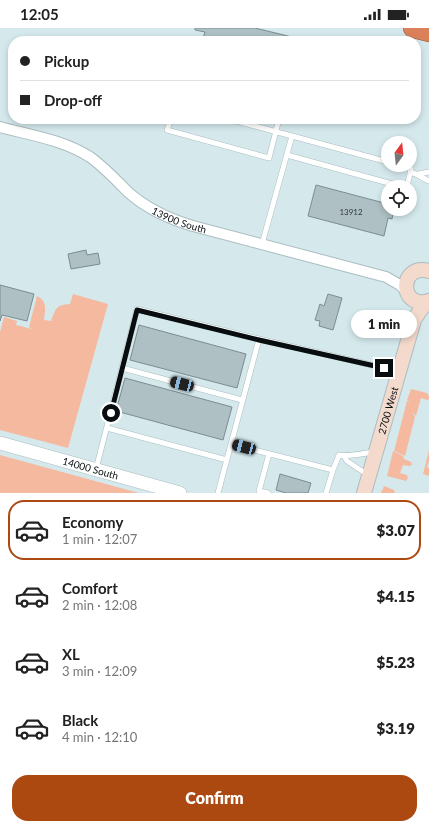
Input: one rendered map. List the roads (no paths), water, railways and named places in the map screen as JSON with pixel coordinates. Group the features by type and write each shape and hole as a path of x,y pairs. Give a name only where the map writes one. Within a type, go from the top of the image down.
{"highway":[{"path":"413,28 429,32"}],"main road":[{"path":"422,269 406,282 407,293 416,301 429,301"},
{"name":"2700 West","path":"407,293 412,309 412,327"},
{"name":"2700 West","path":"364,493 412,327 418,313 429,301"}],"street":[{"name":"13900 South","path":"0,126 62,144 80,151 101,166 138,200 168,218 378,275 394,281 407,293"},
{"name":"13900 South","path":"378,275 396,276 422,269"},
{"name":"14000 South","path":"0,443 180,493"}],"lane":[{"path":"169,124 168,130 269,158 277,124"},
{"path":"251,124 275,132 381,160"},
{"path":"262,244 292,136"},
{"path":"287,155 381,181"},
{"path":"408,180 410,172 418,174 429,172"},
{"path":"418,174 429,181"},
{"path":"96,470 137,310 259,340 399,371"},
{"path":"218,493 259,340"},
{"path":"122,368 242,400"},
{"path":"107,428 227,460"},
{"path":"231,444 332,470"},
{"path":"326,493 332,470 339,455 344,456 376,452"},
{"path":"268,493 259,491 269,454"},
{"path":"344,456 347,461 369,476"}]}
